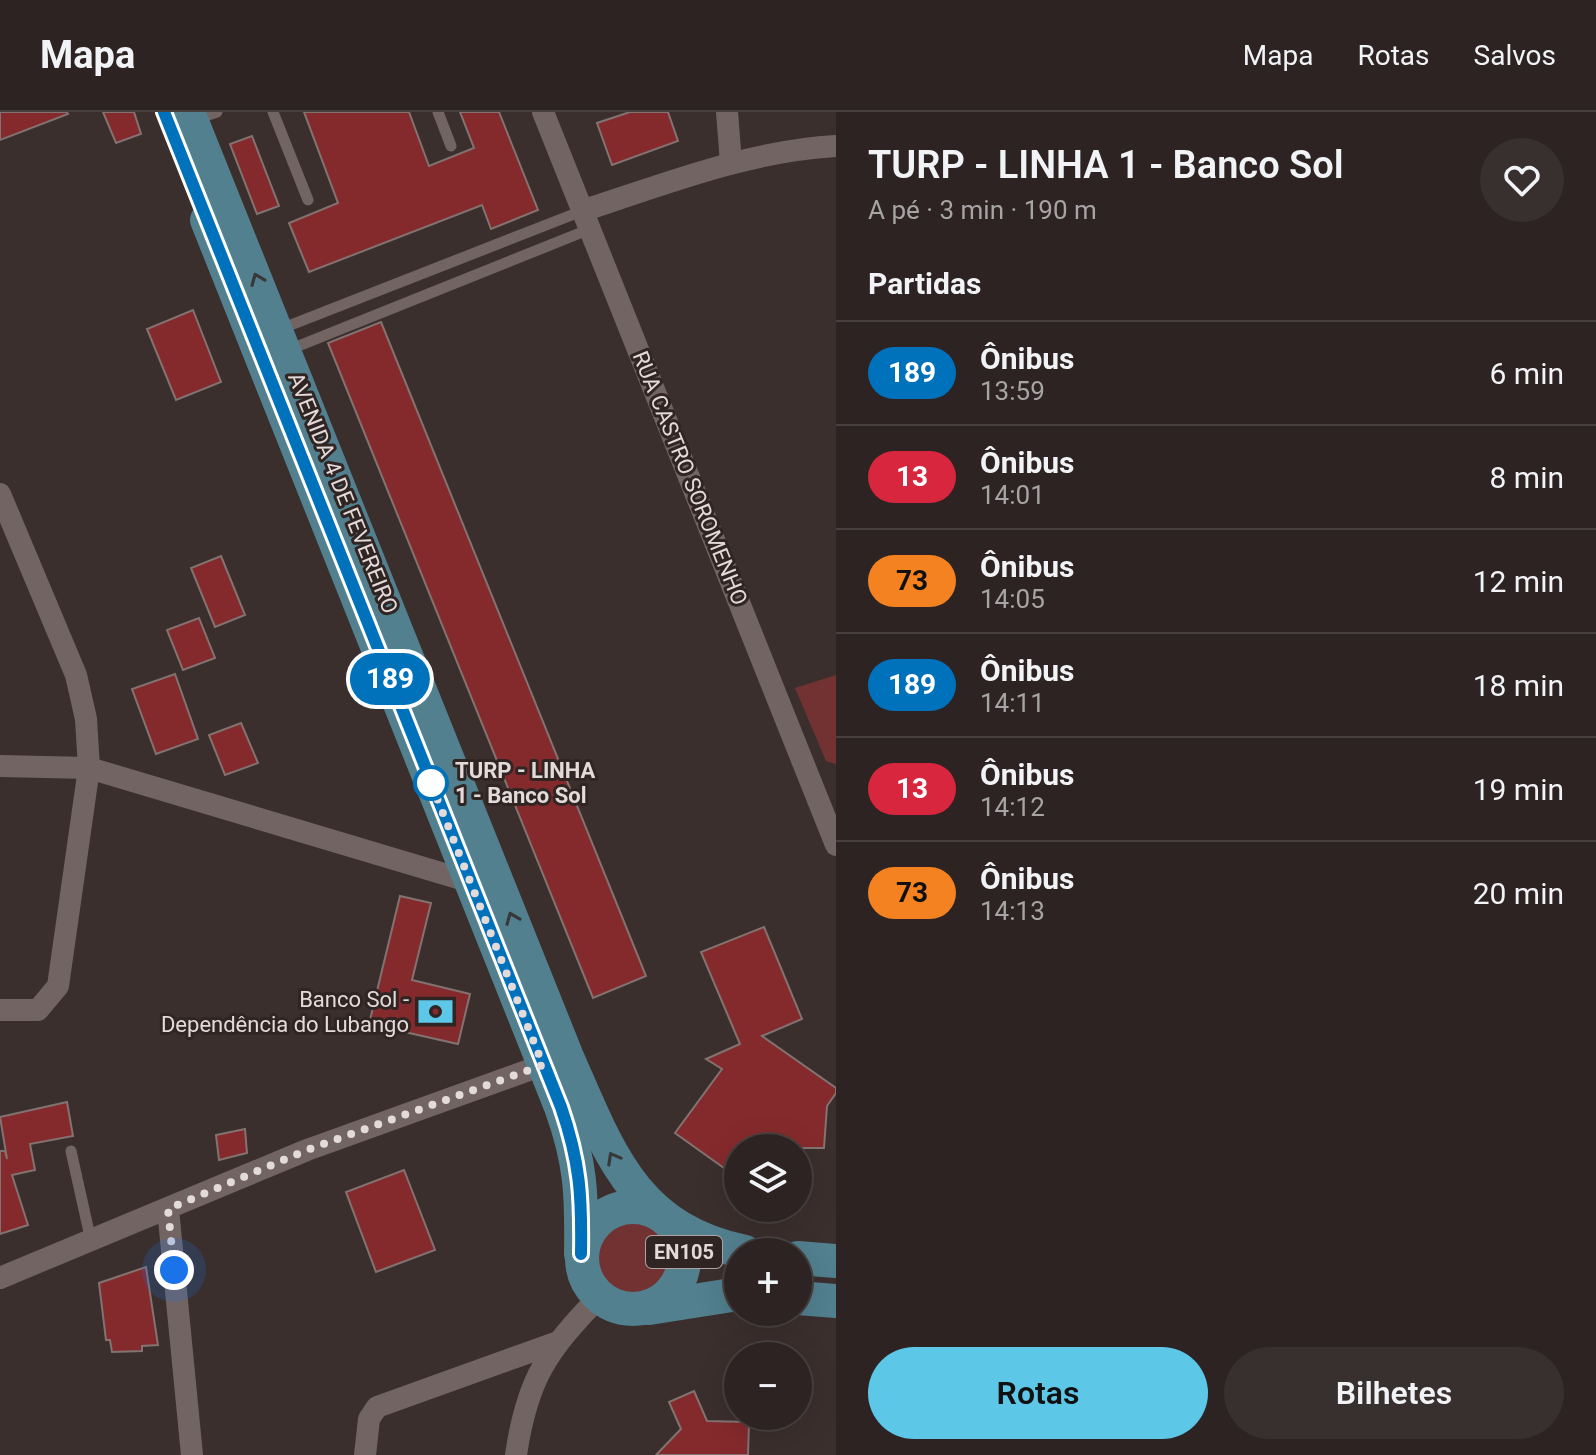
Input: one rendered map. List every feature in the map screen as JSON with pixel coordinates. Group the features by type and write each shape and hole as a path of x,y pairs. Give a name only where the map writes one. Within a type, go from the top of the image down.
{"main road":[{"name":"AVENIDA 4 DE FEVEREIRO","path":"190,114 603,1140 628,1182 664,1216"},
{"name":"AVENIDA 4 DE FEVEREIRO","path":"190,114 471,882 576,1150 581,1187 581,1254"},
{"name":"EN105","path":"724,1246 695,1237 664,1216 638,1207 611,1211 590,1228 581,1254 584,1277 599,1297 623,1309 724,1296"},
{"name":"EN105","path":"637,1309 663,1300 680,1279 684,1251 680,1238 664,1216"},
{"path":"812,1259 836,1261"},
{"path":"812,1299 836,1301"}],"street":[{"name":"RUA CASTRO SOROMENHO","path":"543,112 825,789 836,845"},
{"path":"727,112 731,163"},
{"path":"586,220 731,163 803,148 836,146"},
{"path":"0,494 76,675 86,719 89,768 58,986 38,1010 0,1010"},
{"path":"0,766 89,768 471,882"},
{"path":"0,1278 307,1150 543,1065"},
{"path":"168,1209 192,1455"},
{"path":"516,1455 529,1393 555,1343 599,1297"},
{"path":"365,1455 369,1419 377,1407 555,1343"}],"lane":[{"path":"273,112 308,200"},
{"path":"438,112 451,146"},
{"path":"282,341 586,220"},
{"path":"282,341 586,220"},
{"path":"71,1151 91,1241"}],"shaded area":[{"path":"836,675 836,764 826,761 795,688"},
{"path":"634,1217 650,1220 663,1229 672,1242 675,1258 672,1274 663,1287 650,1296 634,1299 618,1296 605,1287 596,1274 593,1258 596,1242 605,1229 618,1220"}],"building":[{"path":"0,112 67,112 68,114 0,140"},
{"path":"103,112 134,112 141,134 116,143"},
{"path":"304,112 409,112 429,166 474,148 460,112 499,112 538,210 491,229 482,205 309,272 289,223 338,203"},
{"path":"630,112 668,112 678,141 612,165 597,123"},
{"path":"252,136 279,206 257,214 230,144"},
{"path":"193,310 221,382 176,400 147,329"},
{"path":"381,322 646,976 593,998 328,343"},
{"path":"221,556 245,615 215,627 191,568"},
{"path":"199,618 215,658 183,670 167,630"},
{"path":"175,674 198,739 156,754 132,689"},
{"path":"241,723 258,763 225,775 209,735"},
{"path":"400,896 431,903 412,980 470,994 458,1044 369,1024"},
{"path":"764,927 802,1019 762,1036 836,1088 827,1106 824,1148 812,1148 812,1134 724,1134 724,1168 675,1133 722,1069 706,1059 740,1044 701,952"},
{"path":"67,1102 73,1136 30,1144 35,1170 12,1175 28,1225 0,1234 0,1151 5,1151 7,1159 0,1117"},
{"path":"245,1129 247,1153 219,1160 216,1135"},
{"path":"404,1170 435,1250 376,1272 346,1192"},
{"path":"146,1267 158,1345 142,1346 142,1351 112,1352 110,1340 106,1340 99,1283"},
{"path":"694,1391 707,1421 724,1421 724,1430 749,1430 748,1455 656,1455 681,1429 669,1402"}],"bus line":[{"name":"189","path":"164,112 561,1107 576,1150 581,1187 581,1254"}],"place":[{"name":"TURP - LINHA 1 - Banco Sol","path":"431,783"},
{"name":"Banco Sol - Dependência do Lubango","path":"435,1012"}],"route":[{"path":"174,1270 168,1209 307,1150 543,1065 431,783"}]}
